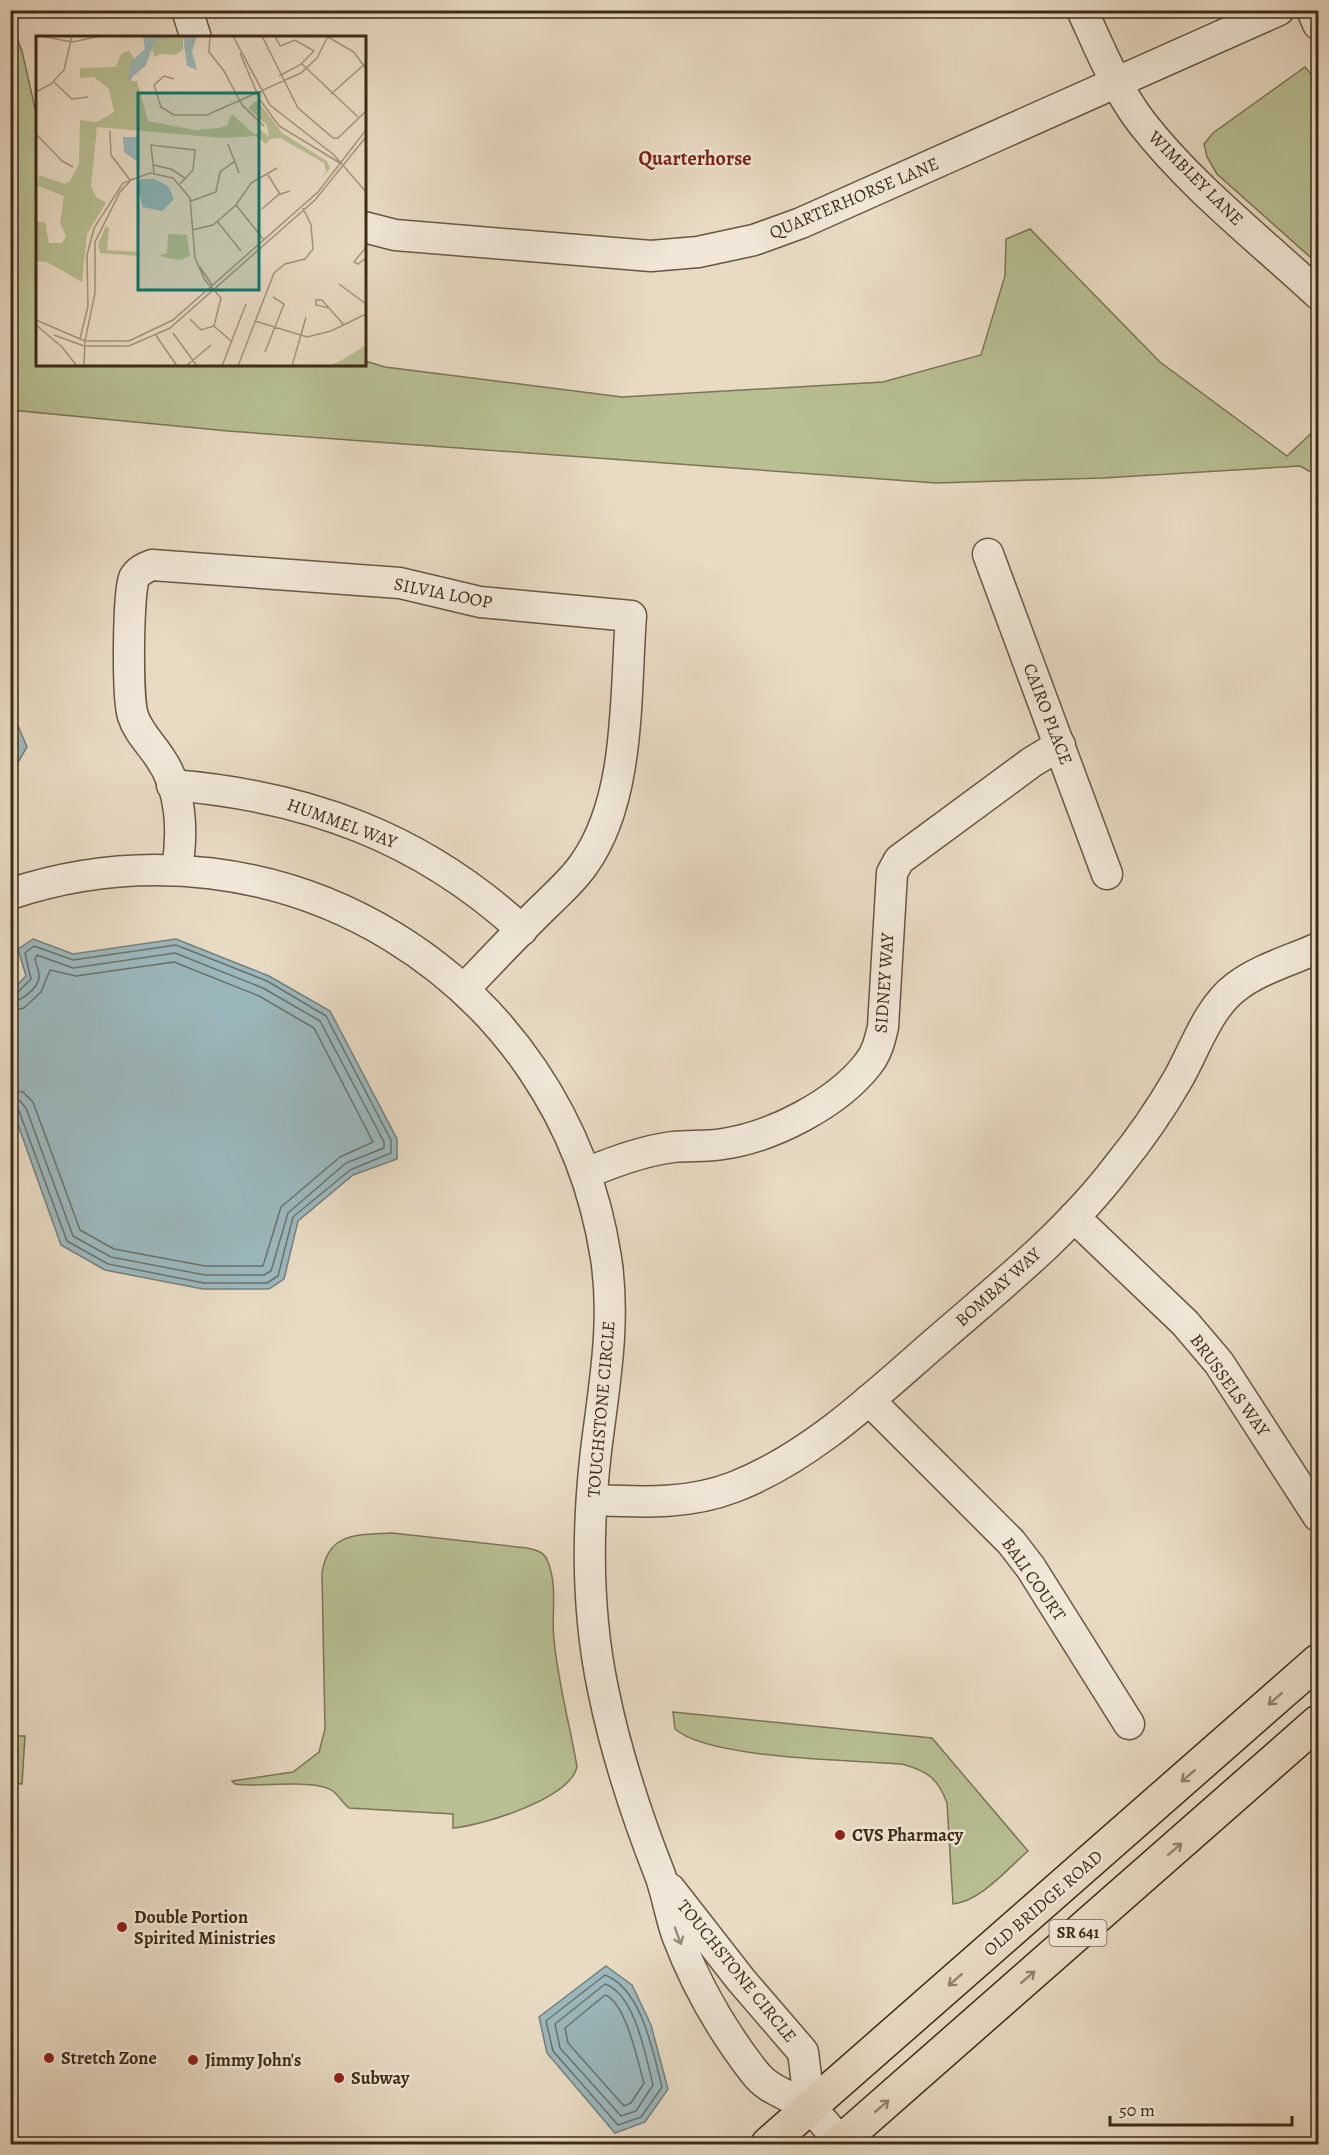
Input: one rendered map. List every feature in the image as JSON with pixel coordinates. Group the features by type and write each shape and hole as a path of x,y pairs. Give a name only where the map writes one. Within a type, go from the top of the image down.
{"main road":[{"name":"OLD BRIDGE ROAD","path":"768,2145 1318,1661"},
{"name":"SR 641","path":"840,2144 1318,1722"}],"street":[{"path":"187,10 195,36"},
{"name":"WIMBLEY LANE","path":"1082,10 1116,83 1142,122 1173,159 1318,294"},
{"name":"QUARTERHORSE LANE","path":"366,228 395,235 604,254 651,256 698,252 754,240 801,223 1279,10"},
{"path":"1312,10 1318,24"},
{"name":"CAIRO PLACE","path":"988,554 1107,874"},
{"name":"SILVIA LOOP","path":"177,869 180,851 180,816 172,785 161,759 136,725 130,703 133,584 143,568 152,565 400,583 480,602 631,616 619,777 612,810 601,835 584,864 464,989"},
{"name":"SIDNEY WAY","path":"586,1173 641,1154 673,1147 722,1144 757,1136 790,1123 811,1111 868,1065 878,1047 883,1027 892,873 899,860 1060,744"},
{"name":"HUMMEL WAY","path":"172,785 241,792 274,799 362,826 413,850 442,867 522,930"},
{"name":"TOUCHSTONE CIRCLE","path":"10,894 74,877 138,869 177,869 243,877 321,900 386,931 421,954 464,989 497,1022 546,1087 574,1142 586,1173 607,1259 611,1310 609,1360 592,1500 593,1617 601,1684 625,1779 662,1880 676,1930 691,1970 732,2039 766,2086 810,2108"},
{"name":"BOMBAY WAY","path":"592,1500 661,1503 701,1497 732,1488 769,1472 869,1400 1014,1275 1074,1217 1117,1168 1156,1115 1219,1003 1245,982 1318,948"},
{"name":"BRUSSELS WAY","path":"1074,1217 1185,1323 1219,1363 1318,1516"},
{"name":"BALI COURT","path":"869,1400 1011,1542 1031,1568 1129,1724"},
{"name":"TOUCHSTONE CIRCLE","path":"662,1880 741,1980 803,2052 810,2108"},
{"path":"810,2108 840,2144"}],"green space":[{"path":"11,22 22,51 36,113 36,366 366,366 366,361 385,367 622,397 883,382 981,355 1005,276 1006,239 1030,229 1160,362 1287,456 1318,427 1318,476 1300,466 1103,478 936,483 228,431 11,410"},
{"path":"1305,67 1318,82 1318,264 1217,174 1207,157 1204,144 1213,133"},
{"path":"392,1533 527,1548 540,1552 547,1559 553,1581 553,1630 556,1656 577,1767 571,1779 559,1790 504,1816 453,1828 453,1814 349,1808 333,1791 325,1787 300,1784 245,1785 235,1784 232,1781 293,1772 319,1752 325,1729 322,1573 325,1560 331,1550 346,1538"},
{"path":"673,1712 932,1738 1028,1851 983,1891 963,1902 953,1904 947,1803 940,1787 925,1773 902,1764 783,1756 718,1747 692,1739 675,1729"},
{"path":"11,1736 25,1736 22,1784 11,1783"}],"water":[{"path":"10,707 27,747 17,764 11,763"},
{"path":"33,939 73,954 176,939 269,976 330,1011 397,1139 397,1159 353,1175 298,1221 284,1279 269,1289 203,1289 105,1270 61,1245 11,1105 11,991 26,976 18,949"},
{"path":"606,1966 632,1985 651,2025 668,2089 645,2122 615,2133 547,2053 539,2017"}],"place":[{"name":"CVS Pharmacy","path":"840,1835"},
{"name":"Double Portion Spirited Ministries","path":"122,1927"},
{"name":"Stretch Zone","path":"49,2058"},
{"name":"Jimmy John's","path":"193,2060"},
{"name":"Subway","path":"339,2078"}],"district":[{"name":"Quarterhorse","path":"695,158"}]}
